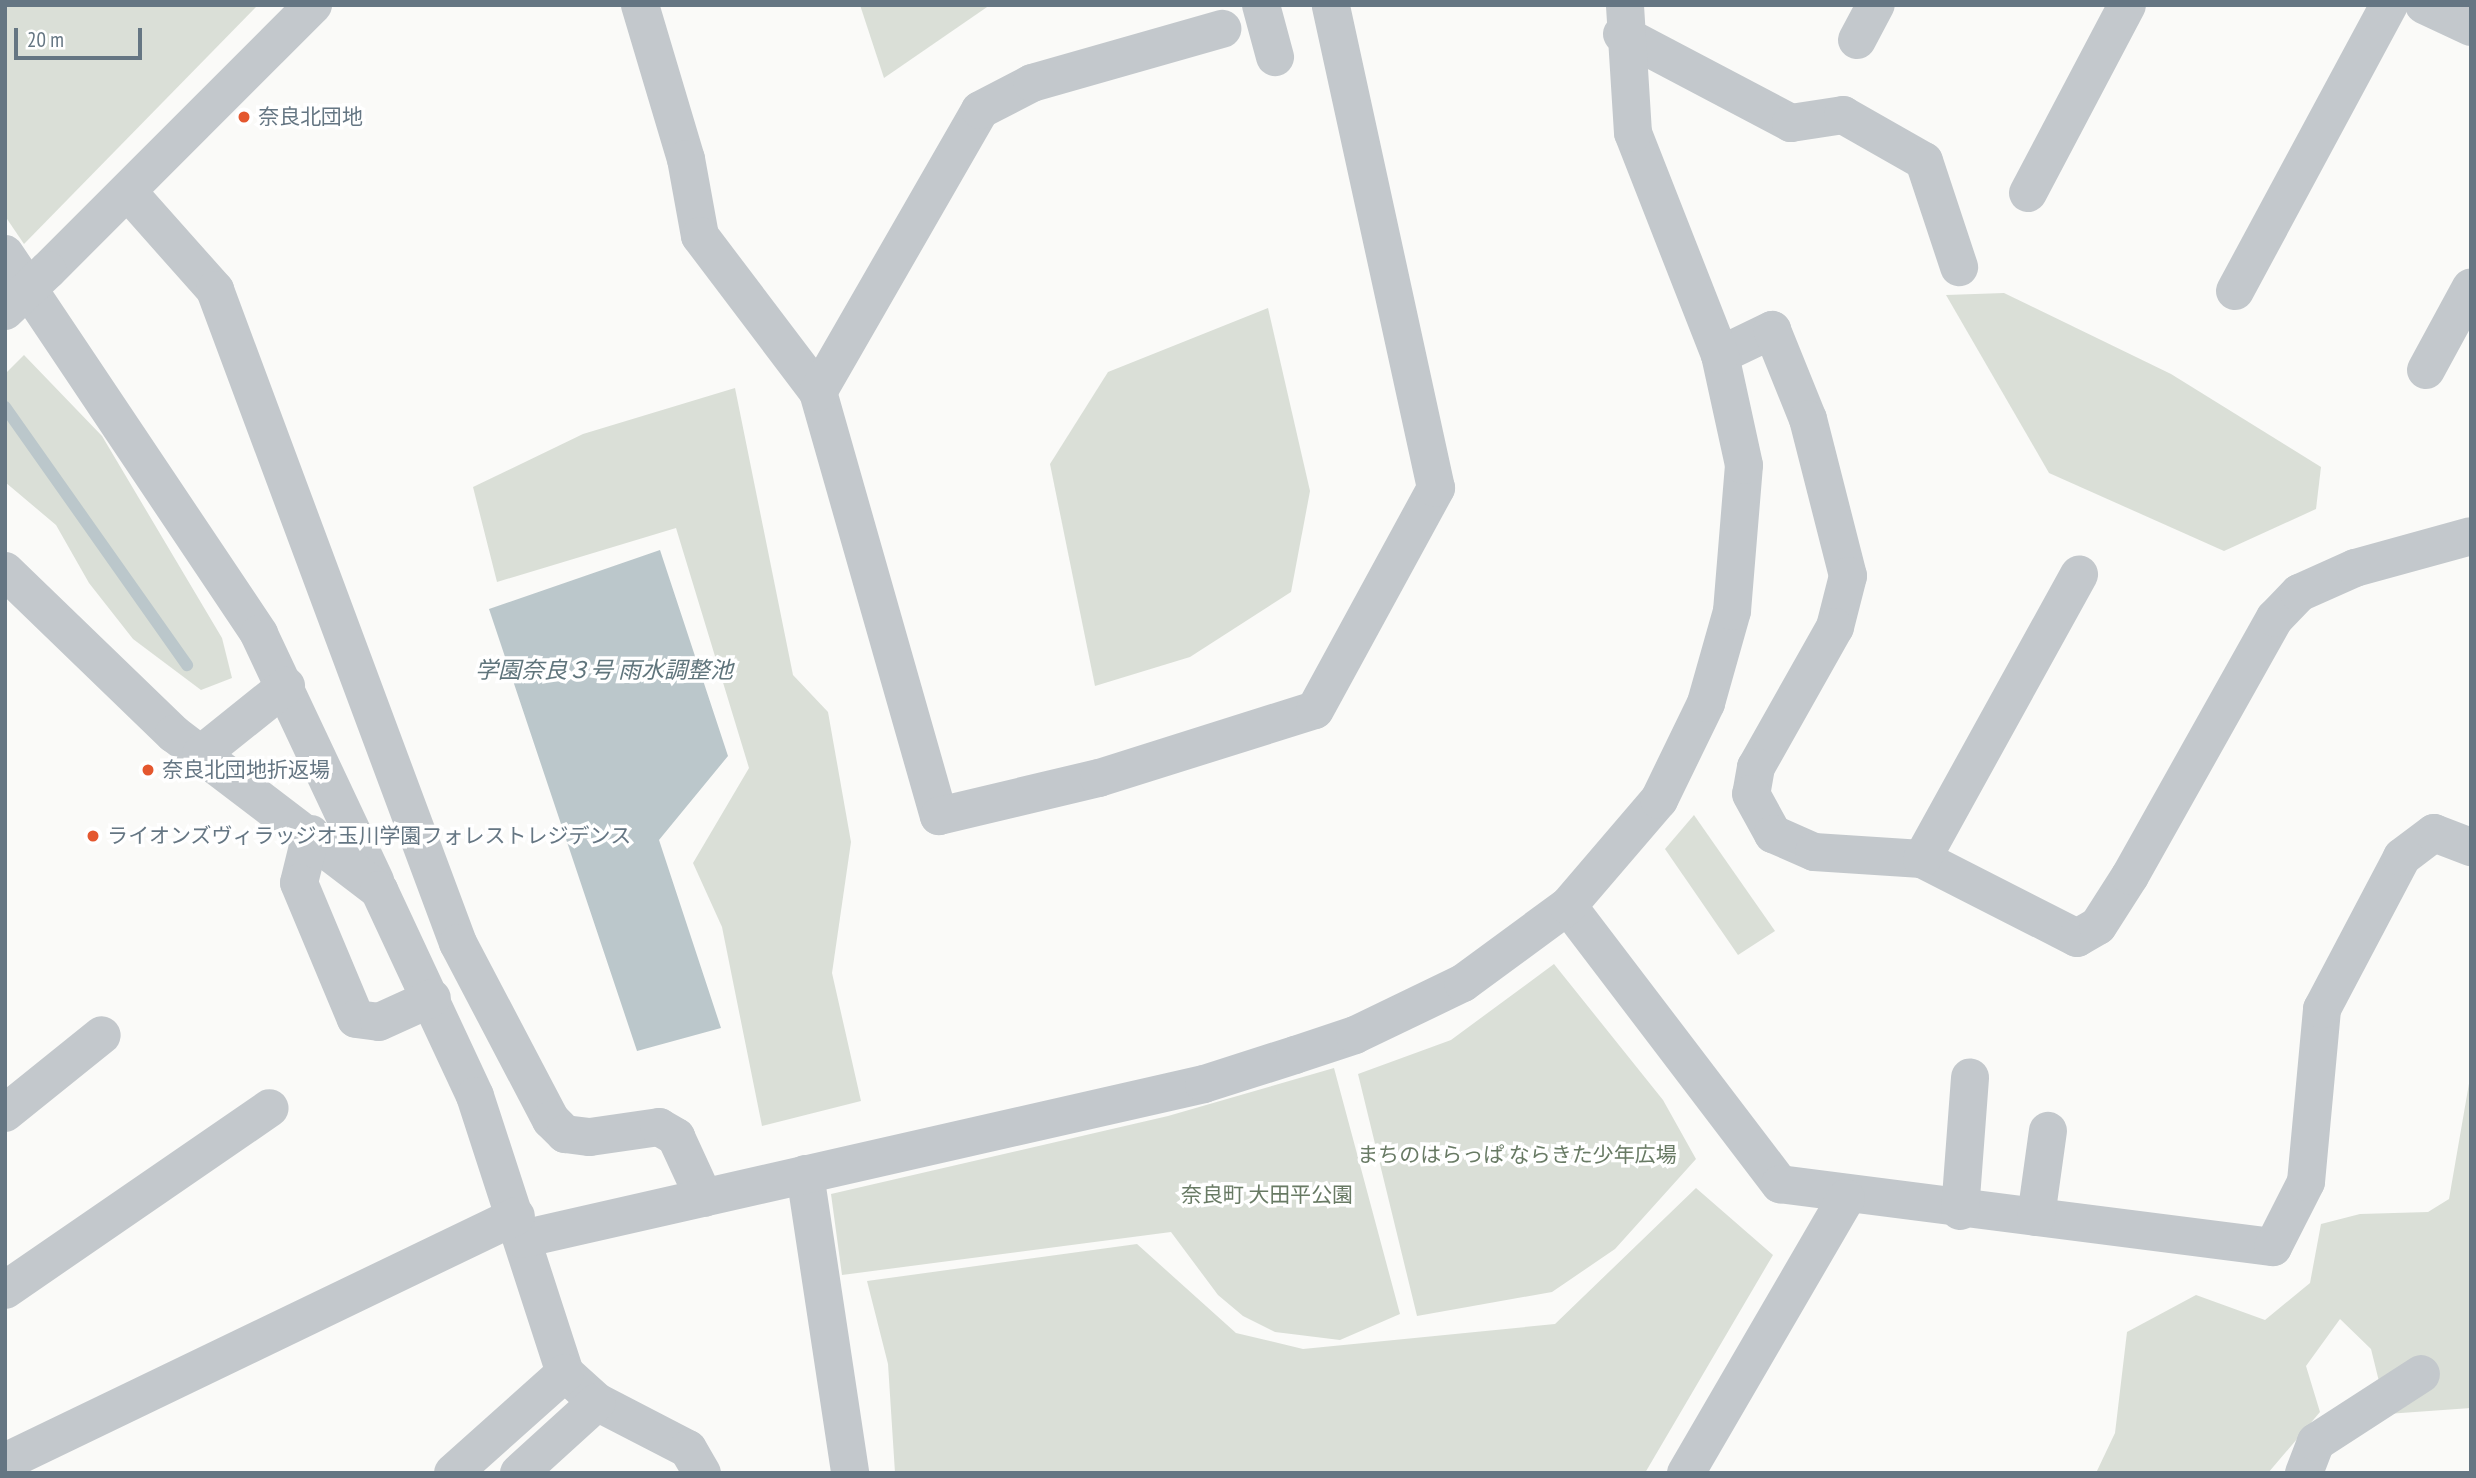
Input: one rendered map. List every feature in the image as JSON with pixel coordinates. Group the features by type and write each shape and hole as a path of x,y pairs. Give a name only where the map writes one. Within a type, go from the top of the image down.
{"street":[{"path":"5,311 129,193 313,5"},
{"path":"640,5 686,159 700,236 818,391 939,816 1100,778 1315,710 1436,488 1331,5"},
{"path":"1261,5 1275,57"},
{"path":"1857,40 1876,5"},
{"path":"2028,193 2127,5"},
{"path":"2235,291 2389,5"},
{"path":"2424,5 2471,27"},
{"path":"1623,20 1791,123 1843,115 1924,161 1959,267"},
{"path":"5,1462 519,1228 704,1198 1204,1084 1355,1035 1463,984 1568,906 1659,800 1706,703 1732,611 1744,466 1720,355 1633,132 1623,20"},
{"path":"818,391 980,110 1032,83 1222,29"},
{"path":"129,193 215,290 458,943 551,1120 565,1133 590,1137 659,1127 676,1137 704,1198"},
{"path":"5,254 260,634 432,998 519,1228 565,1373 597,1402 657,1428 688,1450 702,1473"},
{"path":"2426,370 2471,287"},
{"path":"1720,355 1772,330 1808,419 1848,576 1835,627 1756,767 1751,793 1773,834 1814,852 1922,859 2057,931 2077,938 2098,926 2275,618 2299,593 2355,568 2471,536"},
{"path":"5,571 201,754 310,834 379,890"},
{"path":"1922,859 2079,575"},
{"path":"201,754 286,687"},
{"path":"1568,906 1780,1184 1846,1198 2036,1217 2273,1247 2306,1182 2322,1009 2402,856 2434,833 2471,847"},
{"path":"310,834 299,883 356,1019 379,1022 432,998"},
{"path":"5,1113 102,1035"},
{"path":"1960,1211 1970,1077"},
{"path":"5,1290 270,1108"},
{"path":"2036,1217 2048,1130"},
{"path":"805,1174 850,1473"},
{"path":"1686,1473 1846,1198"},
{"path":"453,1473 565,1373"},
{"path":"2304,1473 2315,1442 2421,1374"},
{"path":"519,1473 597,1402"}],"green space":[{"path":"5,5 258,5 24,244 5,216"},
{"path":"860,5 990,5 884,78"},
{"path":"2004,293 2171,374 2321,467 2316,509 2224,551 2049,473 1946,295"},
{"path":"1268,308 1310,491 1291,592 1190,657 1095,686 1050,464 1108,372"},
{"path":"24,355 102,436 222,638 232,678 201,690 133,639 89,583 56,525 5,482 5,374"},
{"path":"735,388 793,675 828,712 851,842 832,973 861,1101 762,1126 722,927 693,863 749,768 676,528 497,582 473,487 583,434"},
{"path":"1694,815 1775,931 1738,955 1665,849"},
{"name":"まちのはらっぱ ならきた少年広場","path":"1554,964 1663,1100 1696,1159 1615,1249 1552,1292 1417,1316 1358,1074 1451,1040"},
{"name":"奈良町 大田平公園","path":"1334,1068 1400,1314 1340,1340 1275,1332 1243,1316 1218,1295 1171,1232 842,1275 831,1194 1168,1116"},
{"path":"2471,1072 2471,1408 2387,1414 2371,1349 2340,1319 2306,1366 2320,1412 2268,1473 2096,1473 2115,1433 2127,1332 2196,1295 2265,1320 2310,1283 2321,1224 2360,1214 2428,1212 2449,1199"},
{"path":"1696,1188 1773,1255 1645,1473 895,1473 888,1364 867,1281 1137,1244 1236,1333 1303,1349 1555,1324"}],"water":[{"name":"学園奈良３号 雨水調整池","path":"660,550 728,756 659,840 721,1028 637,1051 489,609"}],"waterway":[{"path":"5,407 187,665"}],"place":[{"name":"奈良北団地","path":"244,117"},
{"name":"奈良北団地折返場","path":"148,770"},
{"name":"ライオンズヴィラッジオ玉川学園フォレストレジデンス","path":"93,836"}]}
